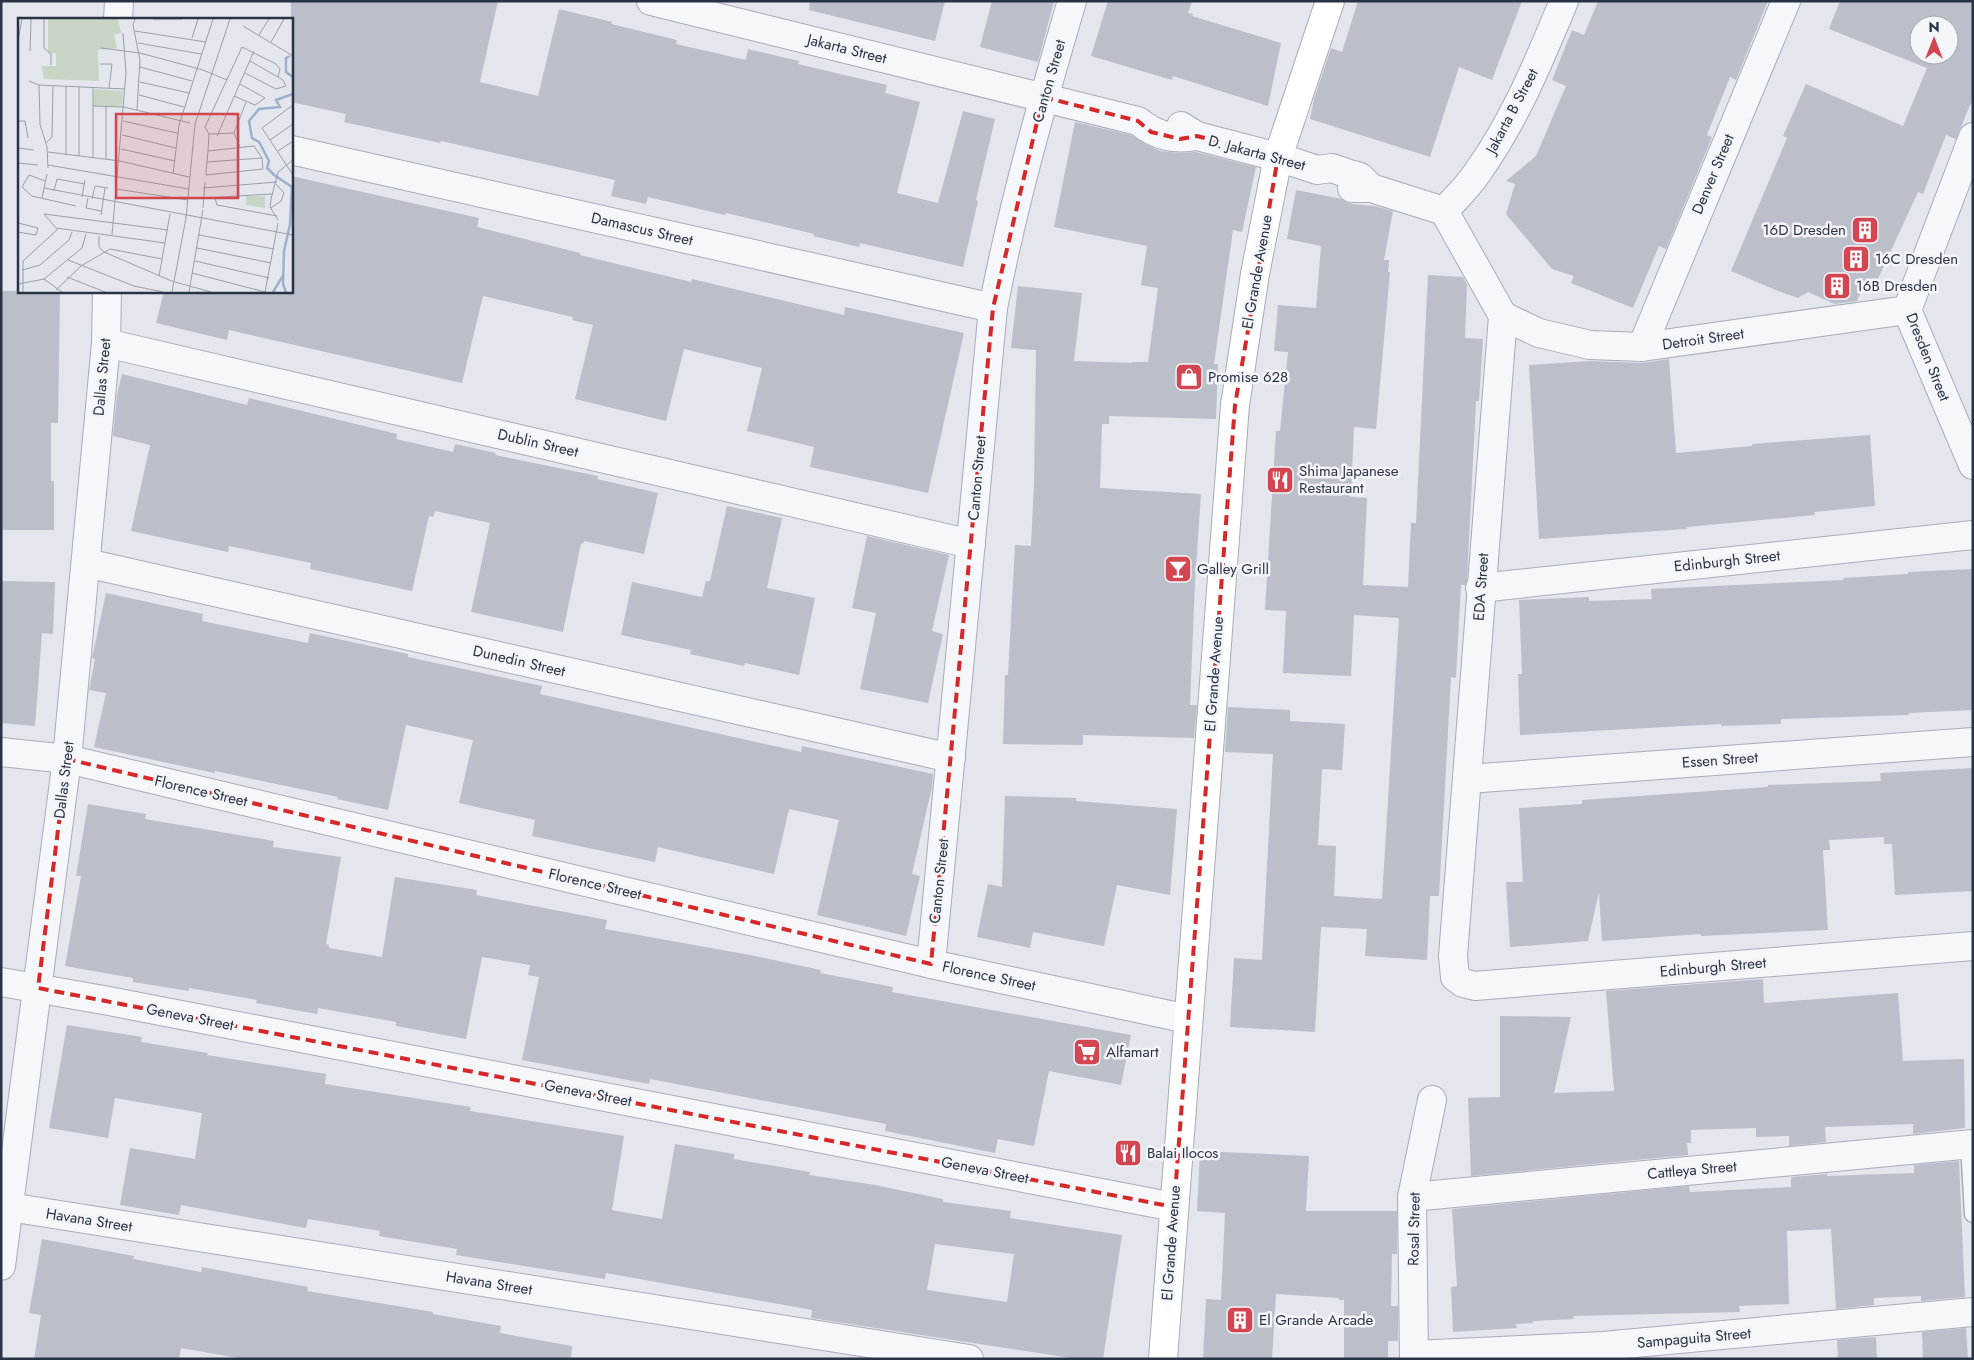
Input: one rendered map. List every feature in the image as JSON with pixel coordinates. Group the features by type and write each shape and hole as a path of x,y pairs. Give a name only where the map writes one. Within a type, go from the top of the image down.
{"street":[{"path":"118,18 119,1"},
{"name":"Jakarta Street","path":"651,1 1044,97"},
{"name":"Canton Street","path":"931,964 993,308 1007,237 1044,97 1072,1"},
{"name":"El Grande Avenue","path":"1162,1359 1235,405 1255,274 1278,157 1330,1"},
{"name":"Jakarta B Street","path":"1444,211 1476,175 1501,137 1525,92 1564,1"},
{"name":"Denver Street","path":"1642,347 1786,1"},
{"name":"D. Jakarta Street","path":"1044,97 1138,122 1154,118 1184,126 1197,136 1278,157 1317,170 1329,180 1355,189 1371,188 1444,211"},
{"name":"Dresden Street","path":"1973,137 1907,310 1973,465"},
{"name":"Damascus Street","path":"292,150 993,308"},
{"path":"1444,211 1503,316"},
{"name":"Dallas Street","path":"1,1266 67,759 106,343 107,292"},
{"name":"Detroit Street","path":"1503,316 1539,332 1590,345 1642,347 1907,310"},
{"name":"EDA Street","path":"1455,977 1453,956 1468,779 1480,588 1503,316"},
{"name":"Dublin Street","path":"106,343 971,544"},
{"name":"Edinburgh Street","path":"1480,588 1973,535"},
{"name":"Dunedin Street","path":"86,563 951,758"},
{"name":"Essen Street","path":"1468,779 1973,742"},
{"name":"Florence Street","path":"1,752 67,759 931,964 1188,1019"},
{"name":"Edinburgh Street","path":"1455,977 1463,983 1474,986 1973,946"},
{"name":"Geneva Street","path":"1,982 1174,1206"},
{"name":"Rosal Street","path":"1414,1357 1412,1197 1432,1100"},
{"name":"Cattleya Street","path":"1412,1197 1971,1144"},
{"name":"Havana Street","path":"9,1207 969,1359"},
{"name":"Sampaguita Street","path":"1414,1357 1604,1353 1973,1312"}],"lane":[{"path":"1971,1144 1973,1214"}],"highlighted area":[{"path":"1043,97 1138,121 1151,132 1180,139 1197,136 1278,157 1235,405 1174,1207 38,988 67,759 931,964 993,308"}],"building":[{"path":"291,1 498,1 480,82 538,96 559,9 677,40 676,44 746,60 748,49 799,61 798,64 887,85 885,93 920,102 897,193 938,203 963,111 995,119 963,267 860,243 859,247 726,213 725,215 648,197 646,204 611,196 615,180 441,141 440,143 344,122 346,114 292,102"},
{"path":"810,1 945,1 935,41 809,10"},
{"path":"992,1 1054,1 1038,62 980,47"},
{"path":"1108,1 1192,1 1188,13 1193,14 1192,16 1281,43 1268,106 1173,76 1172,80 1091,56"},
{"path":"1358,1 1522,1 1492,80 1459,67 1430,157 1310,119 1314,99 1331,48 1342,52"},
{"path":"1598,1 1768,1 1736,80 1730,77 1707,135 1712,137 1666,249 1659,246 1633,308 1571,283 1574,276 1552,269 1506,214 1515,184 1506,181 1536,156 1566,86 1552,80 1572,30 1584,35"},
{"path":"1840,1 1973,1 1973,98 1956,139 1946,135 1923,194 1918,192 1876,283 1867,279 1857,301 1835,304 1808,292 1798,298 1731,271 1787,138 1783,136 1806,84 1903,126 1927,68 1919,65 1959,65 1959,15 1909,15 1909,61 1829,29"},
{"path":"1075,122 1131,135 1160,151 1196,152 1256,167 1242,232 1233,230 1214,364 1218,364 1216,419 1109,416 1109,424 1102,424 1100,488 1201,494 1190,705 1197,705 1194,738 1083,735 1083,745 1003,744 1005,675 1008,675 1015,545 1031,546 1034,483 1036,350 1011,348 1018,286 1082,293 1074,361 1132,363 1148,362 1158,288 1141,285 1147,246 1054,227"},
{"path":"292,176 479,218 477,227 691,282 692,279 844,315 845,307 964,333 928,493 810,467 814,447 747,431 762,368 684,349 666,421 575,399 593,325 572,320 573,317 483,296 462,383 229,330 227,340 156,323 164,292 292,292"},
{"path":"1296,190 1342,199 1352,204 1375,206 1393,211 1384,260 1389,260 1388,272 1390,272 1376,429 1354,427 1351,497 1367,498 1363,585 1408,587 1411,523 1416,523 1428,275 1463,277 1467,285 1465,338 1483,339 1479,401 1476,401 1467,580 1465,585 1461,585 1456,678 1451,677 1439,896 1430,896 1427,960 1365,956 1367,929 1321,927 1315,1032 1230,1027 1234,958 1262,960 1273,754 1225,752 1228,707 1290,710 1290,721 1345,724 1342,770 1322,769 1318,845 1336,846 1334,896 1382,899 1399,618 1354,615 1351,676 1283,673 1286,611 1265,610 1276,431 1280,431 1288,352 1274,351 1278,305 1316,308 1321,246 1287,239"},
{"path":"1,291 60,292 58,423 51,423 51,481 54,481 54,530 1,530"},
{"path":"1669,359 1676,453 1752,446 1752,444 1870,435 1875,506 1814,512 1815,515 1687,527 1687,529 1539,539 1529,365 1590,361 1642,363"},
{"path":"122,374 247,405 249,398 397,434 396,439 453,452 455,444 496,453 495,455 598,476 597,479 658,493 644,554 584,541 583,544 581,543 563,632 471,612 490,523 435,511 433,517 429,516 412,591 310,569 311,563 229,546 228,552 131,531 150,445 113,436 117,395"},
{"path":"727,506 782,518 767,588 815,598 799,675 745,663 744,666 690,654 691,650 621,635 632,582 702,597 706,581 710,581"},
{"path":"867,536 949,555 932,631 943,634 928,703 860,689 876,613 852,608"},
{"path":"1973,569 1973,710 1909,713 1909,715 1781,719 1781,724 1721,726 1721,724 1520,735 1518,674 1522,674 1519,600 1589,597 1589,601 1652,599 1651,589 1844,580 1843,578 1908,574 1908,572"},
{"path":"1,581 55,582 53,634 42,633 35,726 1,723"},
{"path":"106,593 203,614 202,621 308,643 310,633 408,654 408,657 542,686 540,694 801,752 802,746 933,774 932,787 912,874 920,876 906,936 817,915 839,820 789,809 774,874 658,847 655,862 532,836 535,820 459,803 473,740 406,725 388,810 337,799 338,797 94,747 106,693 89,690 95,659 92,658"},
{"path":"1973,768 1973,891 1895,895 1892,844 1884,844 1884,837 1829,840 1830,850 1823,850 1828,930 1701,936 1701,934 1602,941 1599,892 1588,941 1510,947 1506,882 1523,882 1519,808 1582,804 1582,800 1768,787 1768,785 1881,781 1880,773"},
{"path":"1005,796 1076,798 1076,801 1177,809 1170,895 1117,885 1104,946 1033,932 1030,948 977,937 988,884 1002,887"},
{"path":"88,804 146,814 145,819 274,841 273,847 341,857 326,944 329,945 329,948 382,957 395,877 477,890 476,895 607,920 605,929 821,970 820,973 893,987 892,992 1131,1035 1121,1085 1049,1071 1034,1146 998,1139 995,1153 885,1131 886,1124 650,1079 649,1084 522,1060 539,977 528,975 530,965 482,957 466,1039 396,1026 396,1022 318,1008 317,1014 256,1003 257,1000 189,988 189,991 133,982 133,978 65,966 81,876 76,876"},
{"path":"1763,979 1764,1003 1898,993 1903,1061 1964,1059 1965,1128 1913,1134 1913,1124 1825,1127 1826,1142 1789,1146 1789,1136 1756,1137 1756,1128 1691,1130 1691,1143 1687,1143 1688,1155 1471,1176 1468,1098 1500,1097 1500,1016 1571,1017 1554,1093 1614,1091 1606,991"},
{"path":"67,1025 142,1037 141,1042 208,1053 207,1055 326,1074 325,1084 471,1107 470,1111 624,1136 612,1210 662,1219 675,1144 734,1154 734,1159 810,1172 809,1175 875,1185 943,1199 943,1202 1011,1211 1010,1218 1122,1235 1103,1359 1077,1359 811,1318 812,1310 606,1273 605,1279 456,1255 457,1249 379,1236 380,1231 308,1219 306,1228 181,1205 179,1215 120,1205 130,1148 195,1159 202,1113 115,1098 108,1138 49,1128","holes":["935,1244 1014,1254 1007,1302 927,1290"]},
{"path":"1200,1151 1309,1156 1306,1211 1397,1211 1397,1254 1392,1254 1391,1306 1398,1306 1398,1341 1388,1341 1388,1359 1344,1359 1344,1300 1339,1300 1339,1298 1276,1294 1272,1359 1203,1359 1206,1299 1221,1300 1225,1213 1197,1211"},
{"path":"1959,1161 1965,1297 1921,1301 1921,1296 1874,1298 1874,1305 1836,1309 1831,1229 1787,1231 1789,1304 1739,1306 1740,1312 1573,1316 1574,1319 1533,1321 1533,1323 1516,1324 1517,1328 1453,1332 1451,1287 1457,1286 1452,1209 1689,1186 1690,1192 1791,1187 1791,1177 1827,1174 1827,1176 1914,1173 1914,1165"},
{"path":"42,1239 134,1256 133,1259 201,1272 202,1267 308,1287 307,1291 433,1312 433,1314 501,1326 500,1333 572,1346 571,1359 243,1359 181,1348 179,1359 34,1359 41,1315 29,1313"},
{"path":"1966,1328 1968,1359 1923,1359 1922,1332"},
{"path":"1876,1337 1877,1359 1838,1359 1837,1340"}],"place":[{"name":"16D Dresden","path":"1865,230"},
{"name":"16C Dresden","path":"1856,259"},
{"name":"16B Dresden","path":"1837,286"},
{"name":"Promise 628","path":"1189,377"},
{"name":"Shima Japanese Restaurant","path":"1280,480"},
{"name":"Galley Grill","path":"1178,569"},
{"name":"Alfamart","path":"1087,1052"},
{"name":"Balai Ilocos","path":"1128,1153"},
{"name":"El Grande Arcade","path":"1240,1320"}]}
